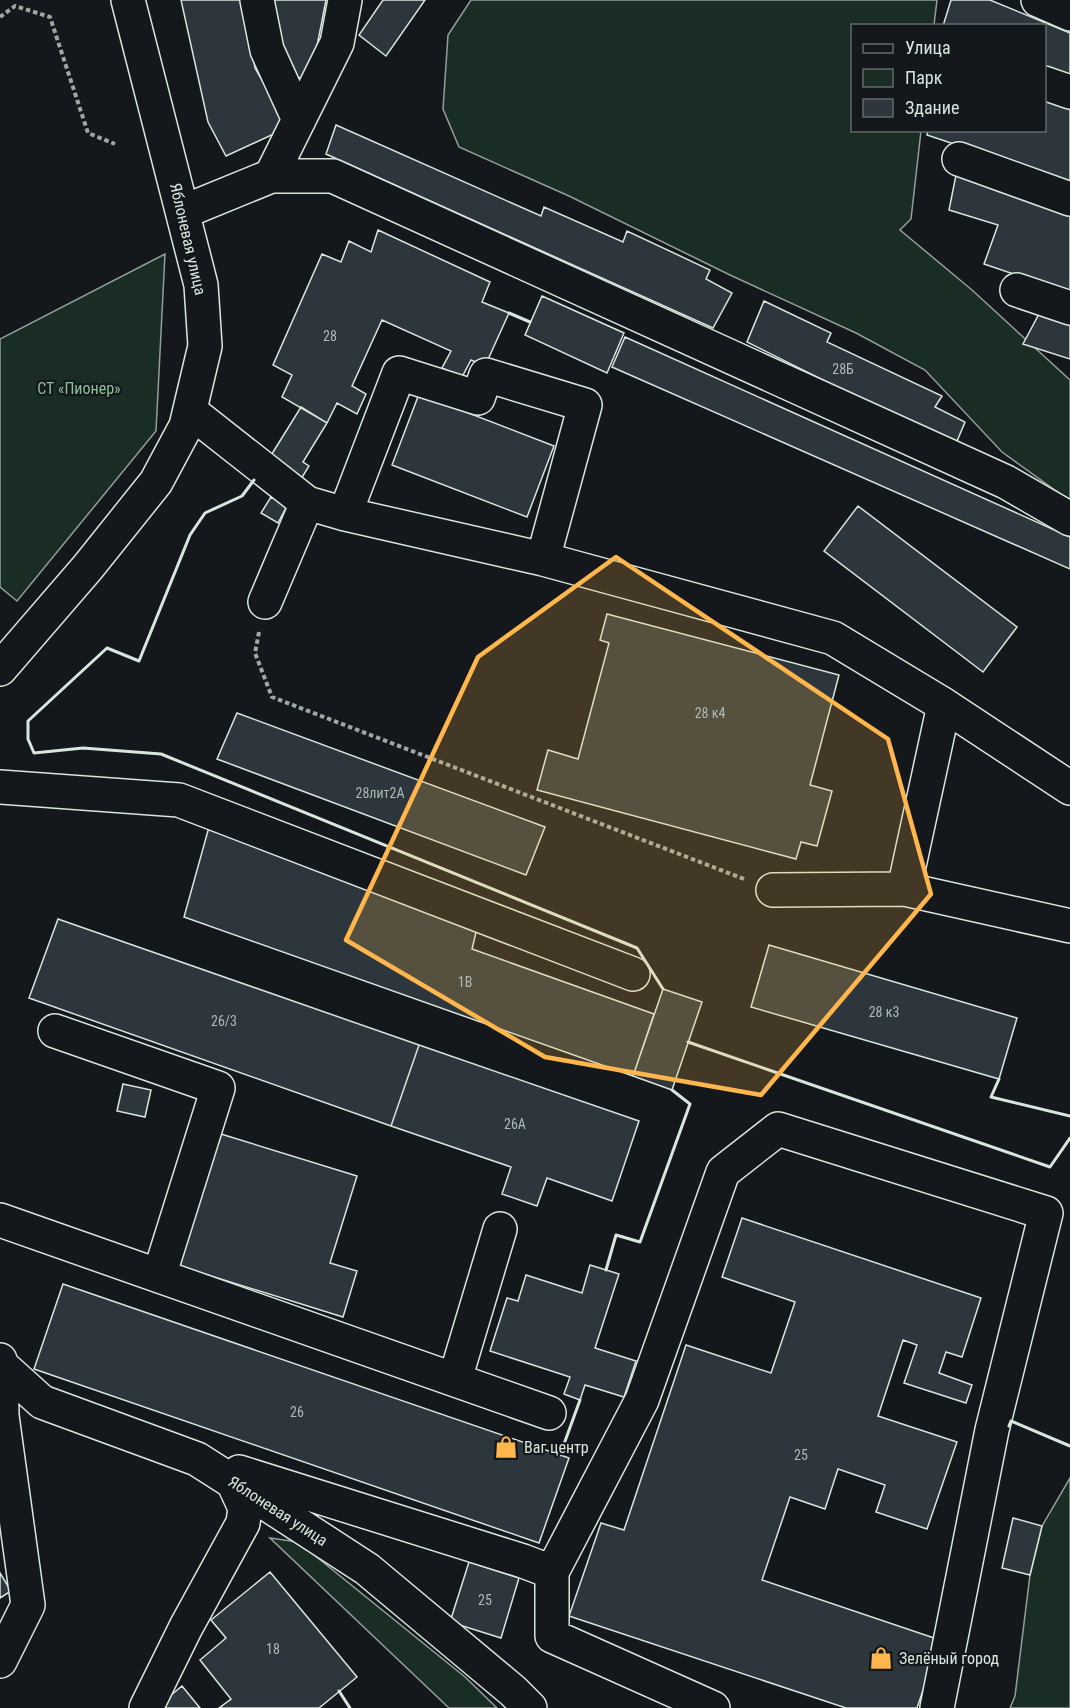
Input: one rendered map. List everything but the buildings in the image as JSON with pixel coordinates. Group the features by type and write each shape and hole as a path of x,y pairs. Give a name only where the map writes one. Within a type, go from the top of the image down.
{"street":[{"name":"Яблоневая улица","path":"0,669 88,567 156,482 186,426 205,346 201,285 128,0"},
{"path":"257,0 267,50 299,120"},
{"path":"272,176 337,43 345,0"},
{"path":"1038,0 1070,14"},
{"path":"1046,84 1070,92"},
{"path":"959,159 1070,199"},
{"path":"183,212 272,176 333,176 1006,482 1070,519"},
{"path":"1017,290 1070,308"},
{"path":"345,514 399,373 478,398 486,375 585,405 543,559"},
{"path":"190,411 307,503 345,514 543,559 833,638 944,705 1070,788"},
{"path":"265,602 307,503"},
{"path":"904,889 944,705"},
{"path":"0,787 179,800 633,974"},
{"path":"773,891 904,889 1070,926"},
{"path":"55,1031 218,1088 159,1276"},
{"path":"713,1708 552,1636 552,1572 642,1400 723,1172 778,1129 1046,1213 992,1430 937,1708"},
{"path":"0,1220 549,1413"},
{"path":"455,1379 500,1229"},
{"path":"0,1360 2,1416 28,1605 0,1661"},
{"name":"Яблоневая улица","path":"1,1365 42,1402 197,1459 233,1482 367,1569 513,1691 530,1708"},
{"path":"197,1459 512,1557 552,1572"},
{"path":"146,1708 243,1523 245,1508 233,1482"}],"path":[{"path":"0,17 15,6 50,17 88,133 115,144"},
{"path":"265,602 255,653 272,697 773,891"}],"highlighted area":[{"path":"616,557 888,739 931,894 761,1095 545,1057 346,940 478,657"}],"green space":[{"path":"471,0 937,0 934,24 851,24 851,132 921,132 911,219 900,230 972,290 1070,380 1070,501 1002,452 925,370 856,333 730,275 569,196 459,147 443,109 448,35"},
{"name":"СТ «Пионер»","path":"165,254 156,431 17,601 0,587 0,339"},
{"path":"1070,1478 1070,1708 1010,1708 1015,1696 1030,1575 1042,1526"},
{"path":"270,1538 298,1542 465,1677 497,1708 449,1708"}],"wall":[{"path":"509,313 530,322"},
{"path":"254,480 242,496 205,513 190,535 139,661 107,648 28,721 28,739 34,753 83,748 161,754 637,948 663,989"},
{"path":"688,1042 1050,1167 1070,1138"},
{"path":"999,1079 991,1097 1070,1116"},
{"path":"606,1270 616,1235 640,1242 690,1104 672,1090"},
{"path":"560,1455 580,1400"},
{"path":"1009,1426 1011,1421 1070,1446"},
{"path":"339,1691 350,1708"}],"place":[{"name":"Ваг центр","path":"506,1447"},
{"name":"Зелёный город","path":"881,1658"}]}
